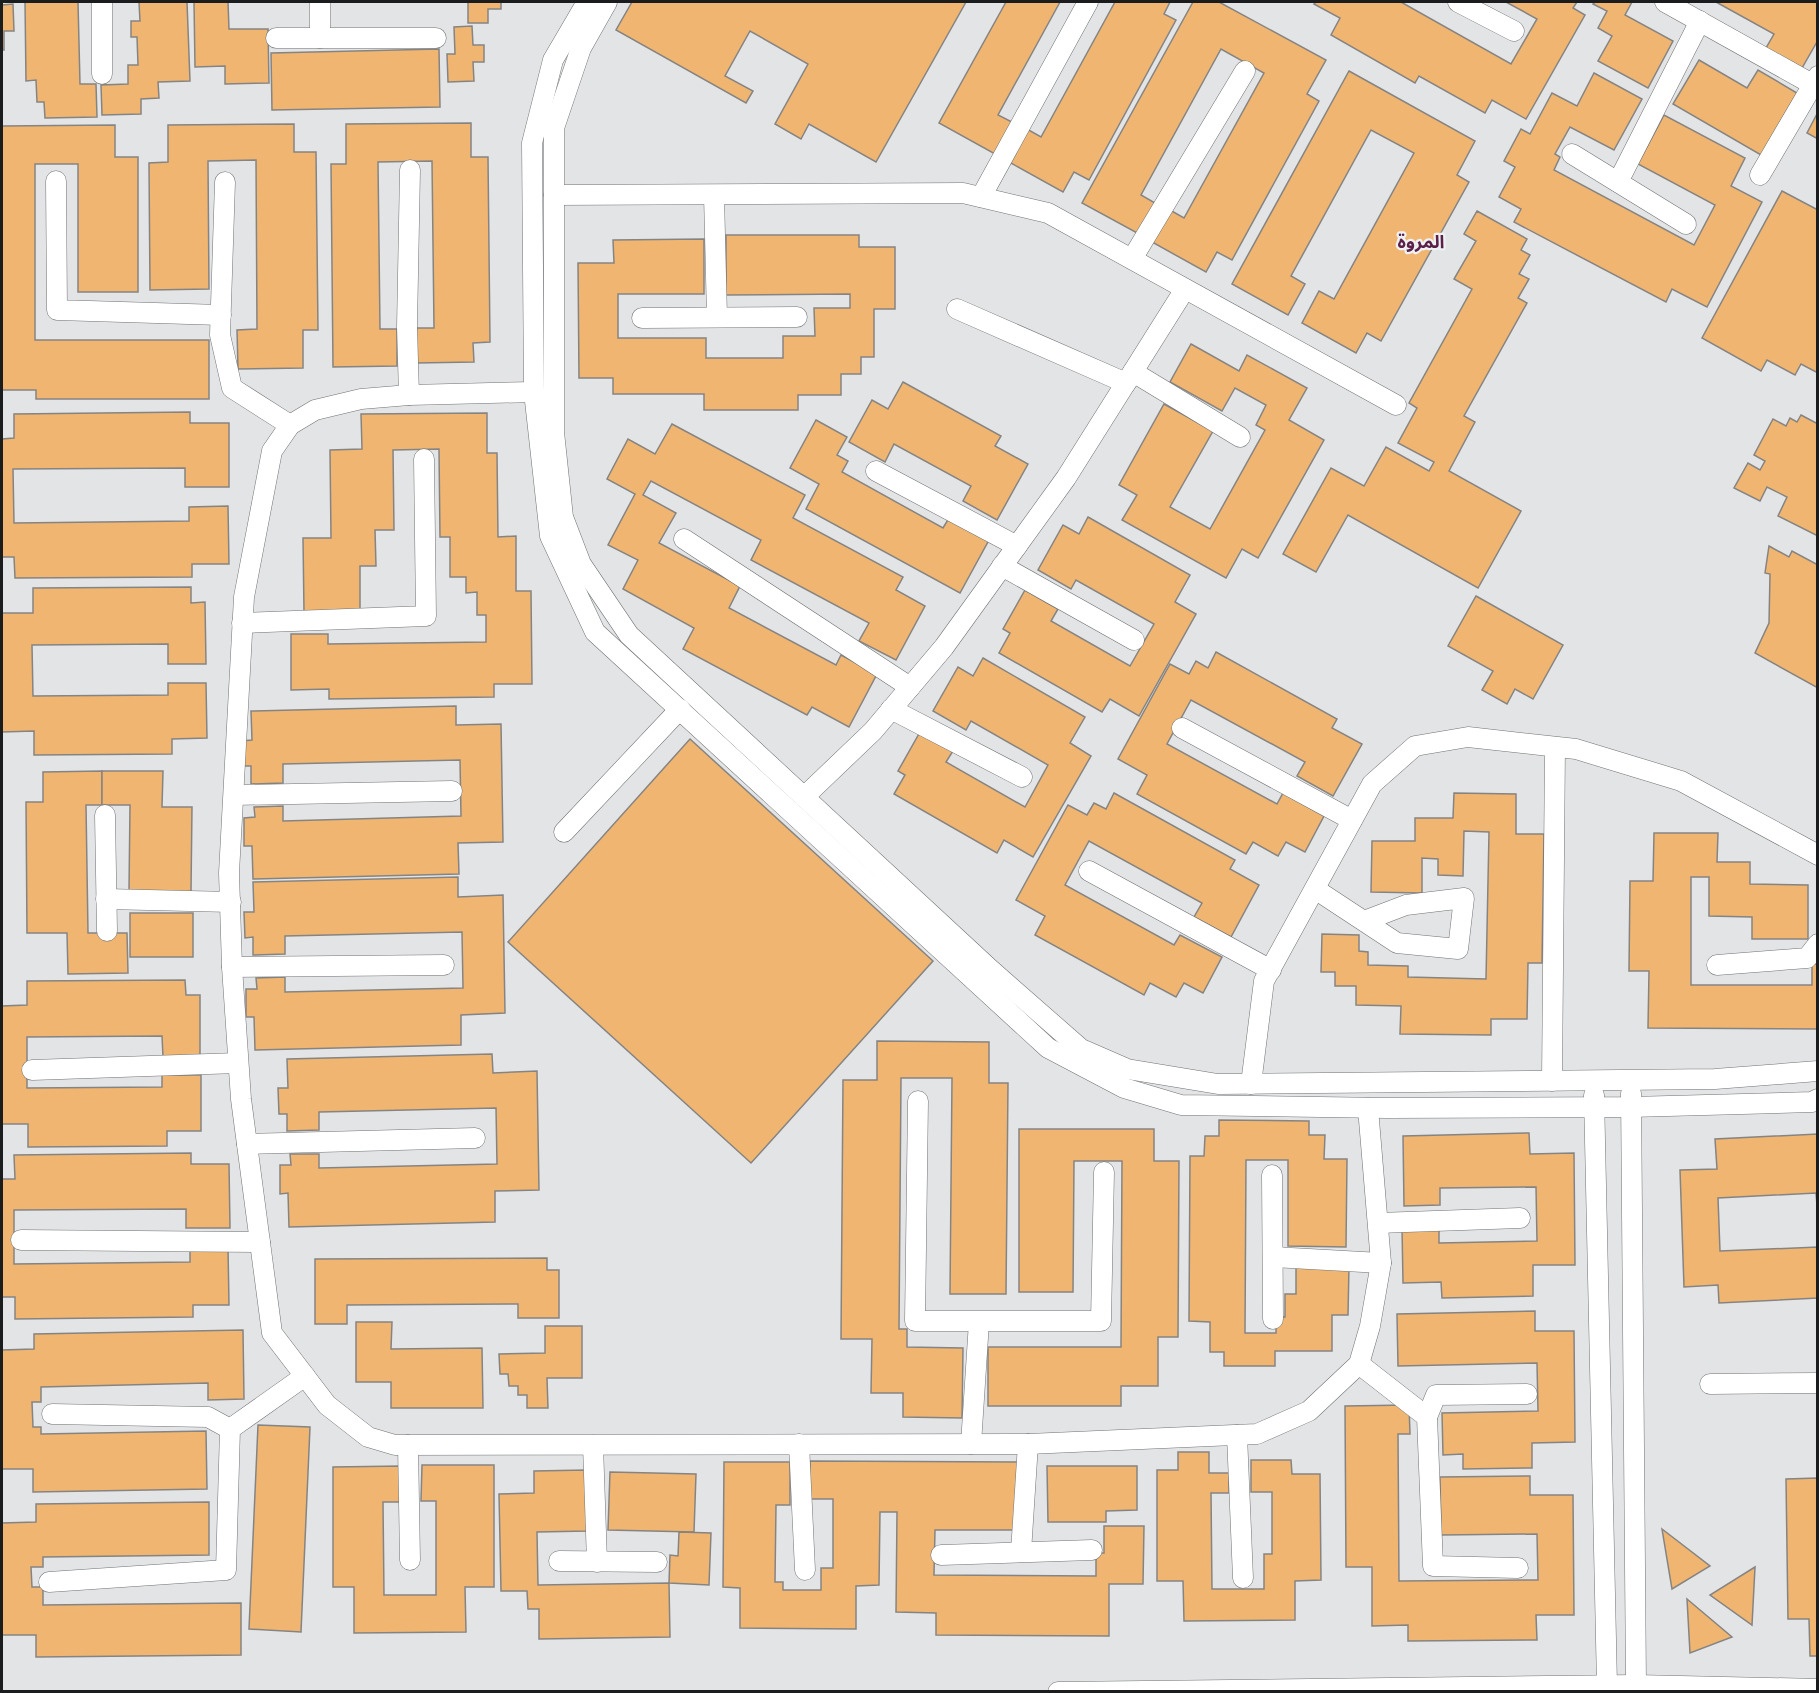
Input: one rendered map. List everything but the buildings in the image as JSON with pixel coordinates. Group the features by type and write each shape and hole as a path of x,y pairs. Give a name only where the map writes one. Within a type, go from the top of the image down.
{"street":[{"path":"102,2 102,74"},
{"path":"320,2 320,38"},
{"path":"587,2 553,60 532,143 534,392 550,536 595,632 1048,1048 1124,1088 1181,1105 1368,1108 1631,1107 1812,1102 1818,1099"},
{"path":"607,2 580,48 554,128 555,432 563,517 581,564 629,635 991,970 1081,1049 1127,1069 1218,1084 1715,1079 1818,1071"},
{"path":"981,197 1088,2"},
{"path":"1458,2 1514,31"},
{"path":"1665,2 1815,80 1760,175"},
{"path":"1618,182 1700,21"},
{"path":"276,38 436,38"},
{"path":"1132,259 1245,71"},
{"path":"1572,154 1686,224"},
{"path":"409,395 407,327 410,170"},
{"path":"56,181 57,310 220,315"},
{"path":"225,182 220,335 232,388 290,425"},
{"path":"554,195 963,193 1048,213 1396,405"},
{"path":"714,195 717,317"},
{"path":"804,797 873,731 944,647 1066,478 1185,289"},
{"path":"957,309 1129,377 1240,437"},
{"path":"642,318 797,317"},
{"path":"534,392 409,395 361,399 315,410 290,425 272,451 244,597 229,873 232,967 241,1100 272,1333 327,1405 368,1437 395,1445 1028,1444 1257,1434 1309,1411 1359,1364 1370,1326 1381,1263 1368,1108"},
{"path":"243,623 426,616 424,459"},
{"path":"876,471 1017,546"},
{"path":"684,539 910,687"},
{"path":"1002,566 1134,640"},
{"path":"564,832 680,709"},
{"path":"891,710 1022,777"},
{"path":"1182,728 1352,820"},
{"path":"1251,1084 1264,981 1372,784 1415,746 1468,737 1576,749 1681,781 1818,855"},
{"path":"1552,1081 1555,747"},
{"path":"234,795 452,791"},
{"path":"105,815 107,931"},
{"path":"1089,871 1270,970"},
{"path":"1315,889 1397,943 1458,949 1464,898 1406,905 1364,921"},
{"path":"106,899 231,902"},
{"path":"1718,965 1807,958 1818,945"},
{"path":"232,967 444,965"},
{"path":"32,1070 238,1063"},
{"path":"1594,1080 1607,1685"},
{"path":"1631,1080 1636,1685"},
{"path":"918,1101 915,1321 1101,1321 1104,1172"},
{"path":"246,1143 475,1138"},
{"path":"1272,1175 1273,1319"},
{"path":"1378,1223 1520,1218"},
{"path":"21,1240 260,1242"},
{"path":"1273,1257 1381,1263"},
{"path":"971,1444 979,1322"},
{"path":"1359,1364 1427,1417"},
{"path":"230,1430 305,1376"},
{"path":"1710,1384 1818,1383"},
{"path":"1518,1568 1433,1566 1427,1417 1436,1395 1527,1394"},
{"path":"52,1414 208,1417 230,1430"},
{"path":"49,1582 226,1570 230,1430"},
{"path":"1237,1435 1243,1578"},
{"path":"799,1444 805,1570"},
{"path":"1021,1552 1028,1444"},
{"path":"408,1445 410,1560"},
{"path":"593,1445 597,1562"},
{"path":"941,1555 1092,1550"},
{"path":"560,1561 657,1562"},
{"path":"1058,1692 1607,1685 1818,1689"}],"district":[{"name":"المروة","path":"1421,241"}]}
